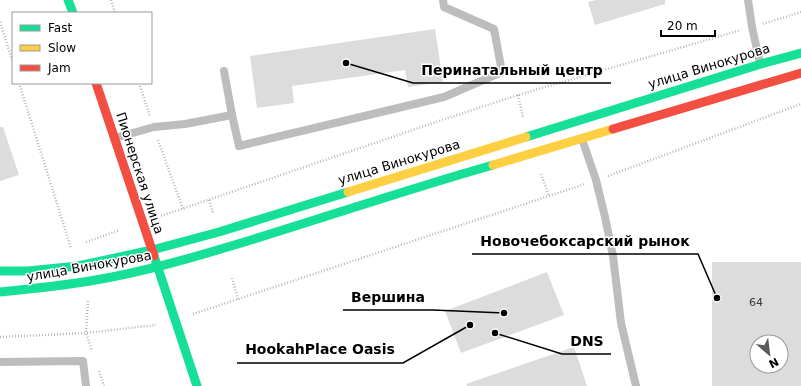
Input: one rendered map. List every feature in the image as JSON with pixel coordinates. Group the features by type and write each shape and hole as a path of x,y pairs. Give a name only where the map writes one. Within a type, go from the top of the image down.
{"main road":[{"path":"68,0 73,12"},
{"name":"улица Винокурова","path":"0,292 28,291 69,286 158,268 582,138 763,73 801,53"},
{"name":"улица Винокурова","path":"0,272 78,266 152,250 219,232 576,120 763,73 801,73"},
{"name":"Пионерская улица","path":"96,84 197,386"},
{"path":"576,120 582,138"}],"lane":[{"path":"224,71 239,146 444,97 502,72 494,29 444,7 443,0"},
{"path":"748,0 752,27 763,73"},
{"path":"114,138 154,128 186,124 232,115"},
{"path":"582,138 596,180 605,217 613,256 621,323 636,386"},
{"path":"0,362 83,361 86,386"}],"path":[{"path":"110,0 115,12"},
{"path":"159,217 448,118 801,12"},
{"path":"0,22 12,60"},
{"path":"19,84 71,248 78,245"},
{"path":"139,84 182,209"},
{"path":"518,96 525,123"},
{"path":"189,315 550,196 801,104"},
{"path":"541,174 550,196"},
{"path":"210,200 213,214"},
{"path":"85,243 120,230"},
{"path":"232,278 238,299"},
{"path":"86,333 88,300"},
{"path":"0,337 86,333 157,325"}],"building":[{"path":"596,0 665,0 665,4 595,25 588,2"},
{"path":"435,29 443,82 408,87 405,70 292,86 294,103 257,108 250,56"},
{"path":"0,127 3,127 19,175 0,181"},
{"path":"712,262 801,262 801,386 712,386"},
{"path":"547,272 564,315 461,353 445,311"},
{"path":"574,347 587,386 467,386 466,384"}],"traffic: fast":[{"path":"68,0 73,12"},
{"path":"526,137 801,53"},
{"path":"0,292 90,281 171,263 251,240 493,165"},
{"path":"0,271 28,271 78,266 152,250 219,232 348,192"},
{"path":"154,256 197,386"}],"traffic: slow":[{"path":"493,165 613,129"},
{"path":"348,192 526,137"}],"traffic: jam":[{"path":"613,129 801,73"},
{"path":"96,84 154,256"}],"place":[{"name":"Перинатальный центр","path":"346,63"},
{"name":"Новочебоксарский рынок","path":"717,298"},
{"name":"Вершина","path":"504,313"},
{"name":"HookahPlace Oasis","path":"470,325"},
{"name":"DNS","path":"495,333"}]}
